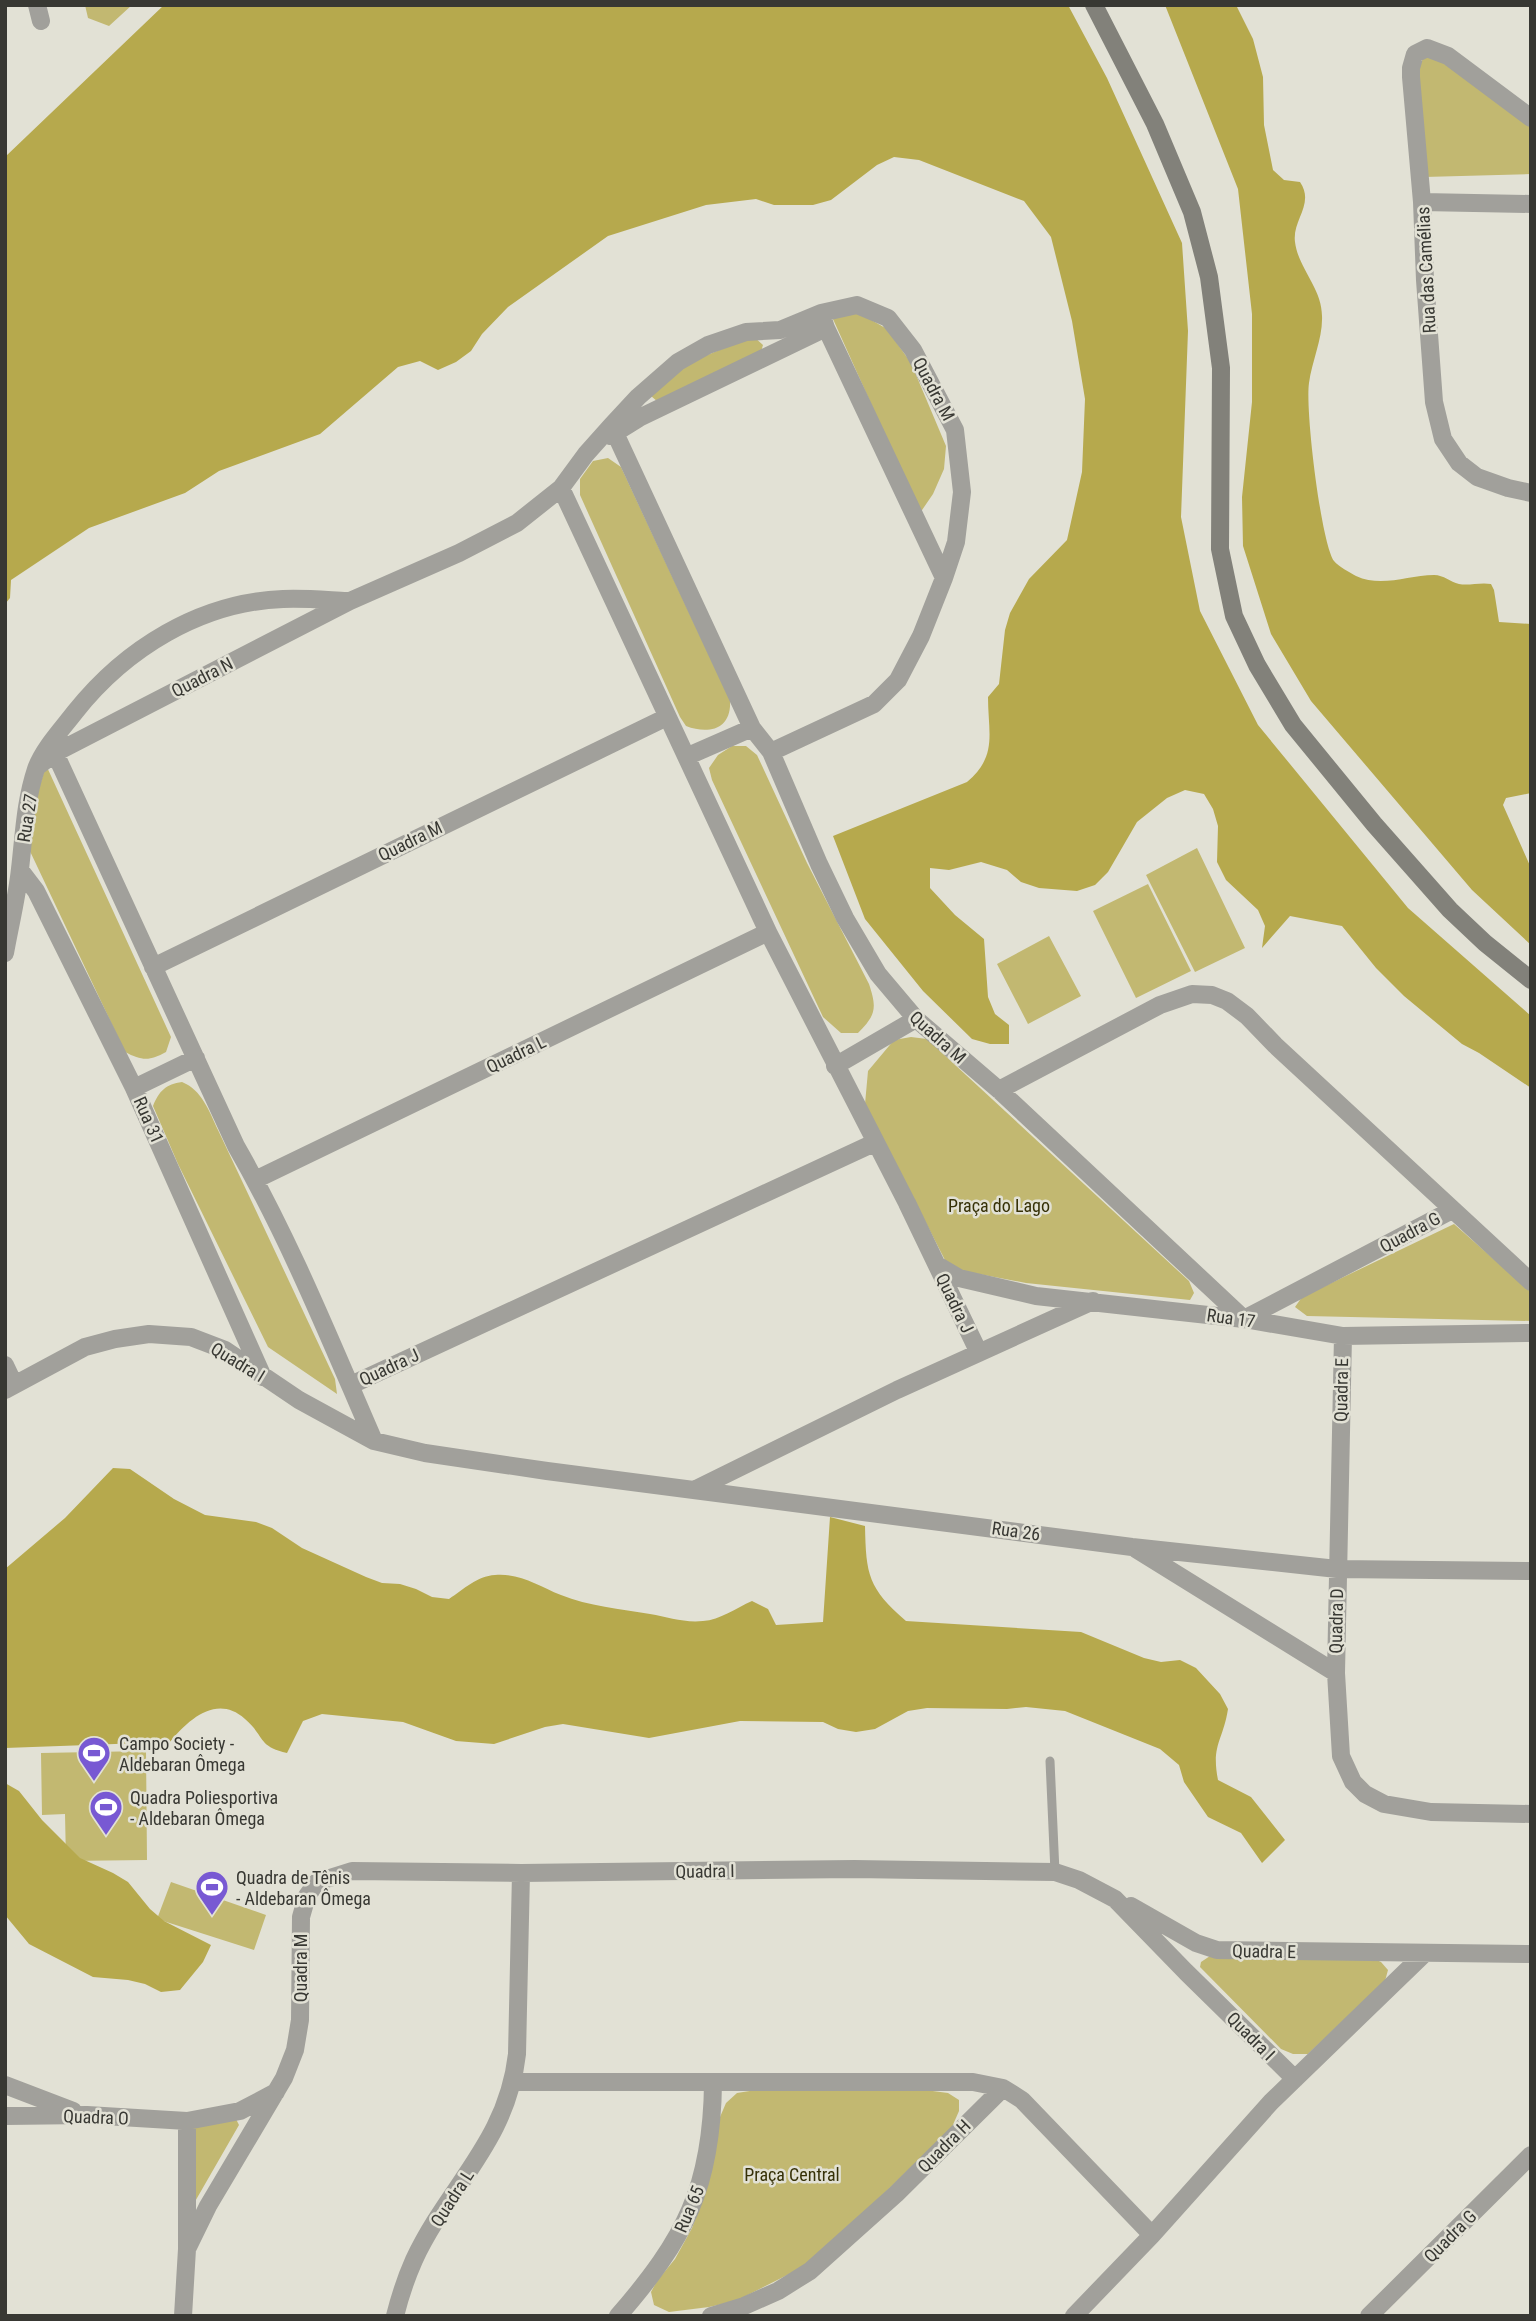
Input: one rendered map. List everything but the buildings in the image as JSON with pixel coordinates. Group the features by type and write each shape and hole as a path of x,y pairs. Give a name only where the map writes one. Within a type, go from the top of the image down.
{"street":[{"path":"1094,5 1154,124 1192,212 1209,277 1221,368 1220,549 1234,616 1257,665 1301,735 1374,824 1450,910 1531,980"},
{"name":"Rua das Camélias","path":"1531,118 1448,56 1432,48 1418,51 1412,60 1434,402 1443,439 1459,464 1477,477 1531,493"},
{"path":"1422,202 1531,204"},
{"name":"Quadra M","path":"586,454 615,433 857,304 888,318 913,351 956,430 962,492 956,542 944,578 921,636 898,680 874,704 771,752"},
{"path":"823,321 944,578"},
{"name":"Quadra M","path":"59,733 94,688 125,661 161,636 198,617 248,603 282,599 349,601 459,553 517,523 561,488 586,454 638,397 678,362 708,345 747,332 780,330 823,321"},
{"name":"Quadra M","path":"615,433 752,728 771,752 845,918 878,974 916,1019 999,1090"},
{"path":"561,488 768,932 874,1143"},
{"name":"Quadra N","path":"55,752 349,601"},
{"name":"Quadra M","path":"153,967 667,717"},
{"path":"688,756 752,728"},
{"path":"59,733 55,752 236,1146 256,1180 351,1385"},
{"name":"Rua 27","path":"5,953 20,870 24,818 37,767 59,733"},
{"path":"37,767 55,752"},
{"name":"Rua 31","path":"20,870 36,891 134,1088 264,1377"},
{"name":"Quadra L","path":"256,1180 768,932"},
{"name":"Quadra G","path":"999,1090 1160,1005 1192,994 1212,995 1227,1001 1247,1016 1452,1210 1244,1319"},
{"path":"835,1066 916,1019"},
{"path":"134,1088 197,1058"},
{"path":"999,1090 1244,1319"},
{"name":"Quadra J","path":"374,1441 351,1385 874,1143 979,1353 897,1390 696,1489"},
{"path":"1452,1210 1531,1282"},
{"name":"Rua 17","path":"937,1265 959,1278 1037,1296 1244,1319 1343,1336 1531,1333"},
{"path":"979,1353 1093,1301"},
{"name":"Quadra I","path":"10,1387 85,1347 149,1334 191,1338 225,1350 299,1400 374,1441"},
{"name":"Quadra E","path":"1337,1570 1343,1336"},
{"path":"5,1365 10,1387"},
{"path":"374,1441 425,1453 696,1489"},
{"name":"Rua 26","path":"696,1489 1132,1547 1337,1570"},
{"path":"1132,1547 1336,1673"},
{"name":"Quadra D","path":"1531,1571 1337,1570 1336,1673 1341,1756 1353,1782 1365,1794 1384,1804 1431,1812 1531,1814"},
{"name":"Quadra I","path":"522,1873 854,1869 1055,1872 1079,1880 1115,1899 1295,2079"},
{"name":"Quadra M","path":"187,2249 208,2206 284,2078 295,2050 300,2020 301,1917 306,1896 317,1882 352,1871 522,1873"},
{"path":"522,1873 514,2082 973,2081 1003,2088 1035,2112 1152,2235"},
{"name":"Quadra E","path":"1115,1899 1196,1942 1217,1950 1531,1954"},
{"path":"1198,1983 1195,1971 1198,1957 1217,1950"},
{"path":"1373,1953 1392,1965 1396,1982"},
{"path":"1074,2316 1152,2235 1271,2102 1425,1953"},
{"name":"Quadra L","path":"395,2316 401,2291 415,2258 492,2134 514,2082"},
{"name":"Rua 65","path":"618,2316 671,2249 689,2217 699,2192 708,2152 713,2083"},
{"path":"5,2085 87,2115"},
{"name":"Quadra H","path":"711,2316 744,2306 778,2291 810,2271 896,2194 1003,2088"},
{"path":"187,2121 240,2111 276,2092"},
{"name":"Quadra O","path":"5,2116 87,2115 187,2121"},
{"name":"Quadra M","path":"183,2316 187,2249 187,2121"},
{"name":"Quadra G","path":"1369,2316 1531,2155"}],"lane":[{"path":"1050,1761 1055,1872"}],"green space":[{"path":"85,5 132,5 109,26 88,18"},
{"path":"1429,51 1531,117 1531,174 1424,177 1415,70"},
{"path":"844,314 861,314 887,329 911,363 946,446 944,469 933,494 920,513 833,319"},
{"path":"753,336 763,345 760,355 658,402 651,396 688,363"},
{"path":"608,458 621,467 730,700 727,718 717,727 695,729 686,726 680,717 580,495 580,479 593,461"},
{"path":"732,746 746,746 757,755 807,863 869,984 874,1005 872,1016 858,1033 841,1033 823,1017 712,780 709,768 718,755"},
{"path":"46,765 171,1037 166,1052 155,1057 146,1059 125,1052 28,847 30,818"},
{"path":"1197,848 1245,948 1195,972 1146,875"},
{"path":"1148,884 1191,971 1136,998 1093,911"},
{"path":"1049,936 1081,996 1028,1024 997,964"},
{"name":"Praça do Lago","path":"911,1037 927,1039 1189,1281 1194,1293 1190,1300 1026,1283 963,1271 946,1262 865,1104 868,1071 894,1040"},
{"path":"182,1082 195,1090 208,1109 335,1379 337,1394 268,1347 178,1164 153,1106 164,1089"},
{"path":"1454,1224 1531,1292 1531,1321 1307,1316 1295,1307 1302,1297"},
{"name":"Campo Society - Aldebaran Ômega","path":"146,1751 147,1860 66,1861 65,1814 42,1815 41,1753"},
{"name":"Quadra de Tênis - Aldebaran Ômega","path":"171,1882 266,1915 254,1950 157,1919"},
{"path":"1210,1956 1370,1957 1381,1962 1388,1970 1385,1981 1308,2054 1293,2054 1281,2049 1200,1967 1201,1962"},
{"name":"Praça Central","path":"756,2090 925,2090 948,2093 959,2100 959,2111 952,2127 815,2261 736,2301 669,2312 654,2305 651,2292 675,2259 692,2228 704,2196 720,2117 726,2103 737,2093"},
{"path":"235,2117 239,2125 193,2205 190,2125"}],"shaded area":[{"path":"164,5 1068,5 1107,78 1182,243 1188,331 1181,517 1200,611 1258,725 1408,908 1531,1016 1531,1088 1462,1044 1404,996 1376,968 1342,926 1290,916 1262,948 1265,926 1258,910 1226,880 1217,862 1218,826 1213,809 1204,794 1185,790 1167,798 1137,822 1108,872 1095,885 1077,891 1039,888 1021,882 1007,870 981,862 949,870 930,868 930,888 955,915 984,939 988,997 995,1014 1009,1025 1009,1044 990,1044 972,1039 923,991 865,919 833,836 967,782 977,772 987,753 990,733 988,697 999,684 1005,630 1010,613 1029,579 1067,540 1082,472 1085,399 1072,321 1051,237 1024,201 919,160 894,157 877,165 831,200 813,205 774,205 756,199 706,205 608,236 508,307 482,334 471,351 456,362 438,370 420,361 398,367 320,434 219,471 185,493 89,528 11,580 10,598 5,604 5,157"},
{"path":"1165,5 1236,5 1253,39 1263,77 1264,125 1273,170 1284,180 1300,182 1304,190 1304,205 1295,242 1300,261 1318,296 1322,316 1321,333 1309,383 1309,419 1319,504 1334,561 1356,576 1376,581 1434,575 1459,584 1491,584 1499,622 1531,624 1531,793 1506,798 1503,805 1531,868 1531,945 1472,890 1311,701 1271,634 1243,546 1242,497 1252,402 1252,314 1238,189"},
{"path":"113,1468 130,1469 174,1499 205,1515 256,1522 272,1528 302,1548 366,1577 382,1583 400,1584 432,1597 449,1599 482,1578 504,1575 521,1578 582,1602 689,1621 716,1618 752,1601 768,1609 776,1625 823,1622 830,1517 865,1526 866,1557 872,1580 884,1599 906,1621 1081,1632 1144,1658 1161,1662 1180,1660 1196,1668 1220,1694 1228,1709 1217,1751 1218,1780 1251,1797 1285,1840 1262,1863 1241,1833 1208,1817 1184,1782 1179,1765 1160,1749 1065,1711 1026,1707 927,1708 908,1711 875,1729 856,1732 838,1729 823,1722 740,1721 649,1738 563,1724 545,1727 494,1744 456,1741 403,1722 322,1714 303,1721 287,1753 266,1744 251,1725 235,1712 214,1709 195,1718 170,1742 5,1748 5,1569 65,1518"},
{"path":"5,1783 19,1791 42,1820 80,1858 128,1882 150,1909 164,1921 211,1945 203,1962 180,1990 161,1992 128,1980 93,1977 29,1944 5,1915"}],"place":[{"name":"Campo Society - Aldebaran Ômega","path":"94,1783"},
{"name":"Quadra Poliesportiva - Aldebaran Ômega","path":"106,1837"},
{"name":"Quadra de Tênis - Aldebaran Ômega","path":"212,1917"}]}
